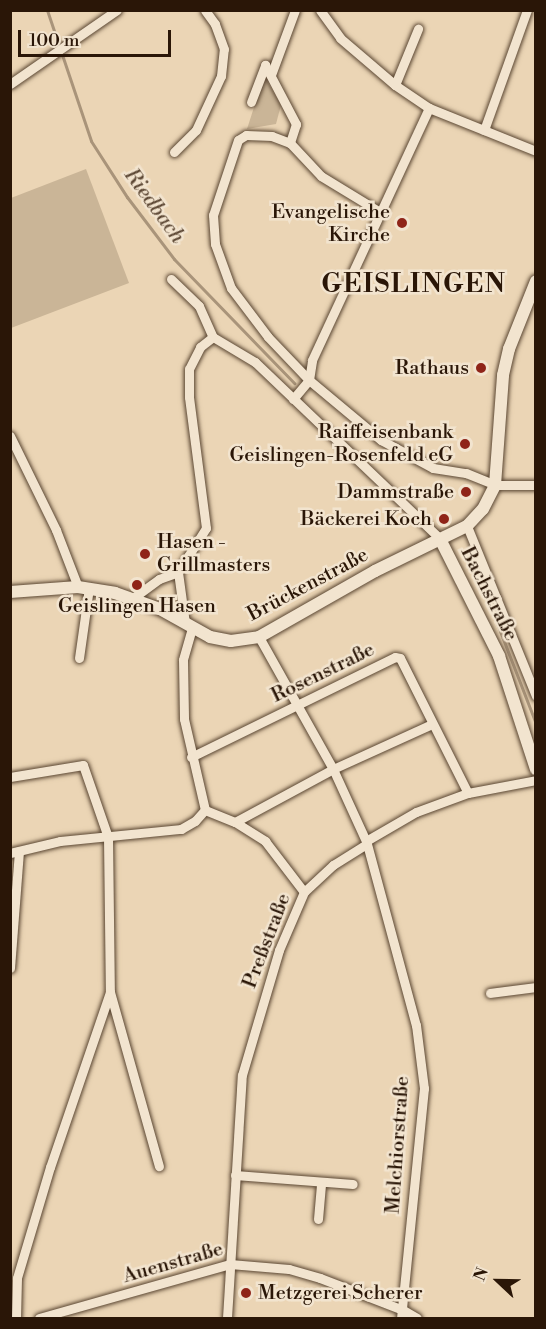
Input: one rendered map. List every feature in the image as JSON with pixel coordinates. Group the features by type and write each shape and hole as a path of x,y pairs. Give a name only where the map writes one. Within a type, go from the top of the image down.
{"main road":[{"path":"495,485 503,375 509,349 536,281"},
{"name":"Brückenstraße","path":"10,592 84,588 133,598 210,637 231,641 259,637 375,572 467,526 483,508 495,485"},
{"name":"Bachstraße","path":"440,539 499,656 536,769"}],"street":[{"path":"10,84 54,56 117,10"},
{"path":"174,152 195,130 221,76 224,49 215,24 205,10"},
{"path":"271,75 295,10"},
{"path":"320,10 340,38 395,85 429,108 536,151"},
{"path":"484,130 527,10"},
{"path":"395,85 418,29"},
{"path":"251,102 265,65 296,124 290,143"},
{"path":"293,399 309,380 312,360 429,108"},
{"path":"380,212 321,176 290,143 272,136 246,135 238,140 213,215 215,244 231,288 242,307 309,380 381,440 433,468 466,473 495,485 536,485"},
{"path":"171,279 199,306 213,337 255,362 440,539"},
{"path":"133,598 159,579 178,572 206,528 189,397 189,369 200,347 213,337"},
{"path":"10,436 84,588 79,658"},
{"name":"Bachstraße","path":"467,526 536,696"},
{"path":"178,572 189,625 183,660 184,719 204,810"},
{"name":"Melchiorstraße","path":"259,637 333,769 366,843 416,1025 424,1088 402,1314"},
{"name":"Rosenstraße","path":"191,757 395,657 400,658 468,793"},
{"path":"234,822 333,769 432,724"},
{"path":"10,777 83,765 108,837 110,993 159,1166"},
{"name":"Preßstraße","path":"227,1318 242,1075 279,951 304,892 333,865 416,812 468,793 536,780"},
{"path":"204,810 234,822 265,841 304,892"},
{"path":"10,968 15,852 60,841 181,829 195,821 204,810"},
{"path":"490,993 536,987"},
{"path":"16,1318 17,1278 50,1167 110,993"},
{"path":"235,1175 353,1184"},
{"path":"318,1219 321,1182"},
{"name":"Auenstraße","path":"39,1318 230,1264 289,1269 320,1278 402,1314 417,1318"}],"shaded area":[{"path":"264,76 281,105 276,124 247,129"},
{"path":"86,169 129,283 11,328 11,198"}],"waterway":[{"name":"Riedbach","path":"47,10 91,141 127,197 174,259 294,383"},
{"name":"Riedbach","path":"467,556 481,582 536,724"}],"place":[{"name":"Evangelische Kirche","path":"402,223"},
{"name":"Rathaus","path":"481,368"},
{"name":"Raiffeisenbank Geislingen-Rosenfeld eG","path":"465,444"},
{"name":"Dammstraße","path":"466,492"},
{"name":"Bäckerei Koch","path":"444,519"},
{"name":"Hasen - Grillmasters","path":"145,554"},
{"name":"Geislingen Hasen","path":"137,585"},
{"name":"Metzgerei Scherer","path":"246,1293"}],"district":[{"name":"GEISLINGEN","path":"414,285"}]}
